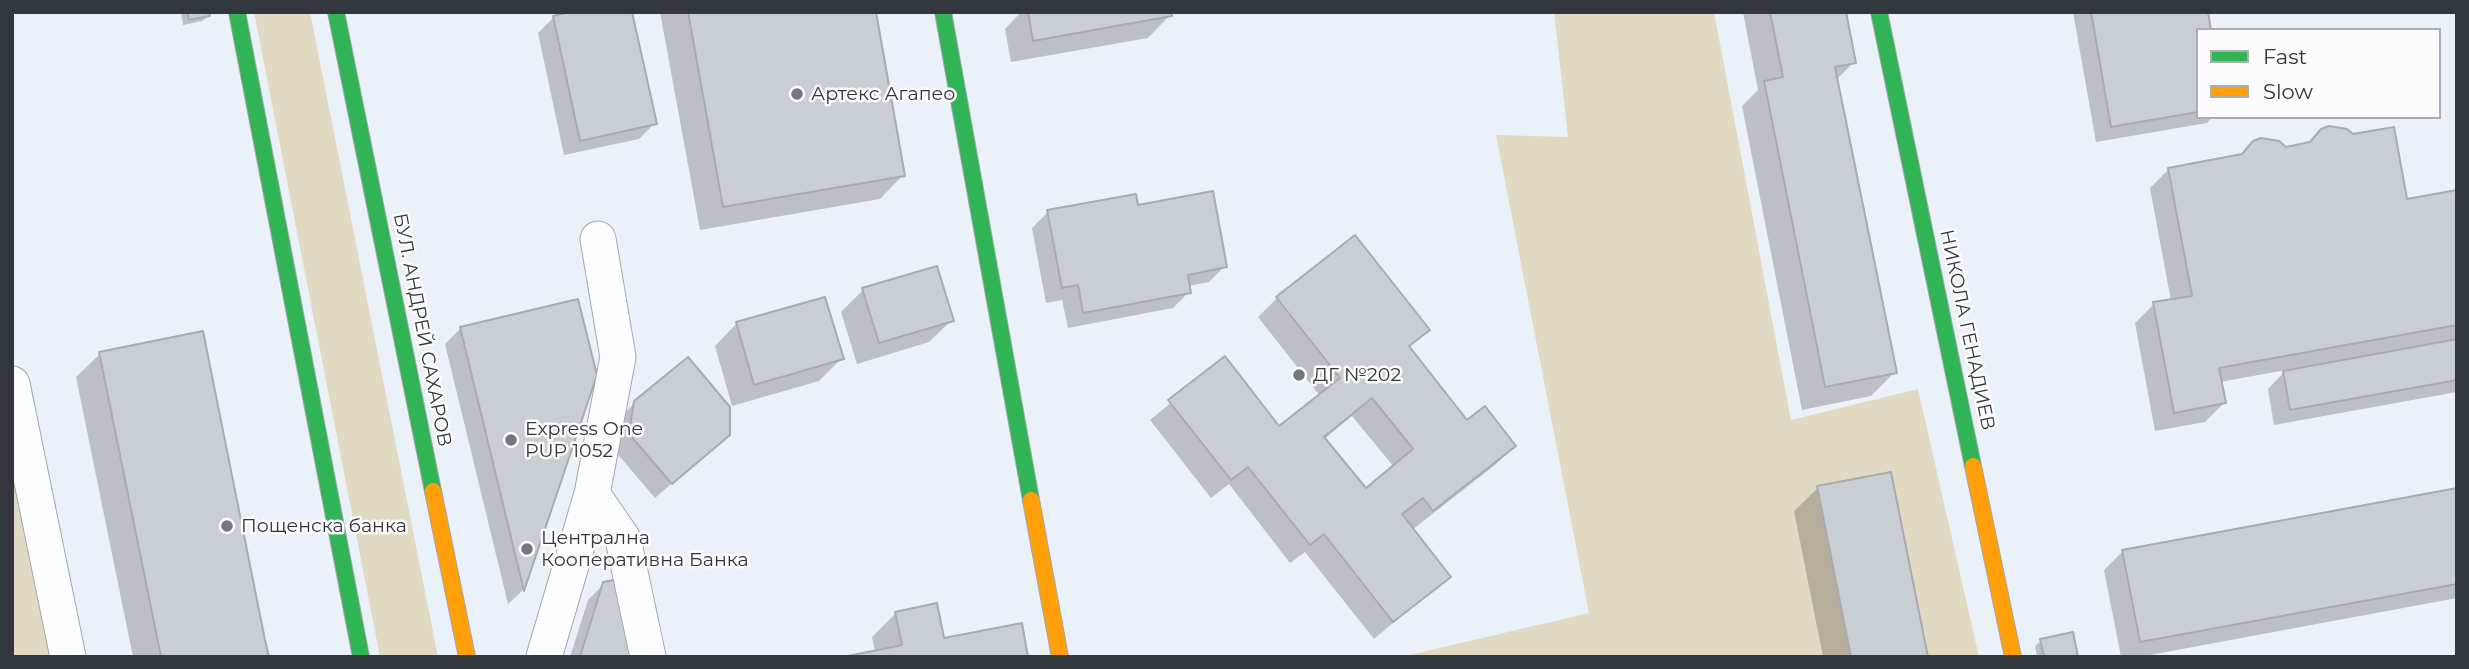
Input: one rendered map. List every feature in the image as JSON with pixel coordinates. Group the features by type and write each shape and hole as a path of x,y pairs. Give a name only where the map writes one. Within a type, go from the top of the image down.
{"main road":[{"path":"237,12 361,657"},
{"name":"БУЛ. АНДРЕЙ САХАРОВ","path":"336,12 467,657"},
{"path":"943,12 1060,657"},
{"name":"НИКОЛА ГЕНАДИЕВ","path":"1879,12 2013,657"}],"street":[{"path":"544,657 592,494 618,356 597,239"},
{"path":"12,384 68,657"},
{"path":"592,494 623,539 648,657"}],"shaded area":[{"path":"254,12 310,12 438,657 380,657"},
{"path":"1554,12 1714,12 1791,420 1918,389 1979,657 1401,657 1589,613 1496,135 1568,137"},
{"path":"12,384 68,657 12,657"}],"building":[{"path":"187,12 209,12 210,16 189,20"},
{"path":"569,12 632,12 657,124 580,141 553,16"},
{"name":"Артекс Агапео","path":"688,12 876,12 905,176 723,207"},
{"path":"1028,12 1172,12 1172,16 1033,41"},
{"path":"1770,12 1846,12 1856,63 1835,67 1897,373 1825,387 1764,81 1783,77"},
{"path":"2091,12 2208,12 2211,28 2196,28 2196,112 2111,127"},
{"path":"2329,126 2347,129 2353,134 2394,127 2407,199 2457,190 2457,325 2219,368 2226,403 2174,413 2153,302 2192,296 2168,168 2242,154 2253,141 2261,138 2279,141 2286,147 2310,142 2321,129"},
{"path":"1213,191 1227,267 1188,275 1191,293 1083,313 1078,285 1062,288 1047,210 1136,194 1138,205"},
{"path":"1355,235 1430,330 1409,346 1467,420 1485,406 1516,446 1433,511 1423,498 1402,514 1451,577 1393,622 1324,534 1310,545 1248,467 1231,480 1168,400 1225,356 1279,426 1340,378 1276,297","holes":["1372,398 1413,449 1366,488 1324,437"]},
{"path":"937,266 954,321 879,343 862,288"},
{"path":"825,297 844,359 754,385 736,322"},
{"path":"578,299 597,375 524,591 460,327"},
{"path":"203,331 269,657 161,657 99,352"},
{"path":"2457,339 2457,380 2290,410 2283,371"},
{"path":"688,357 730,407 730,435 672,484 629,434 634,401"},
{"path":"1891,472 1928,657 1851,657 1817,486"},
{"path":"2457,488 2457,584 2140,642 2122,550"},
{"path":"619,579 636,657 580,657 603,582"},
{"path":"937,603 944,638 1022,623 1028,657 843,657 902,645 895,612"},
{"path":"2073,632 2078,657 2044,657 2040,639"}],"traffic: fast":[{"path":"237,12 361,657"},
{"path":"336,12 433,491"},
{"path":"943,12 1031,500"},
{"path":"1879,12 1973,466"}],"traffic: slow":[{"path":"1973,466 2013,657"},
{"path":"433,491 467,657"},
{"path":"1031,500 1060,657"}],"place":[{"name":"Артекс Агапео","path":"797,94"},
{"name":"ДГ №202","path":"1299,375"},
{"name":"Express One PUP 1052","path":"511,440"},
{"name":"Пощенска банка","path":"227,526"},
{"name":"Централна Кооперативна Банка","path":"527,549"}]}
